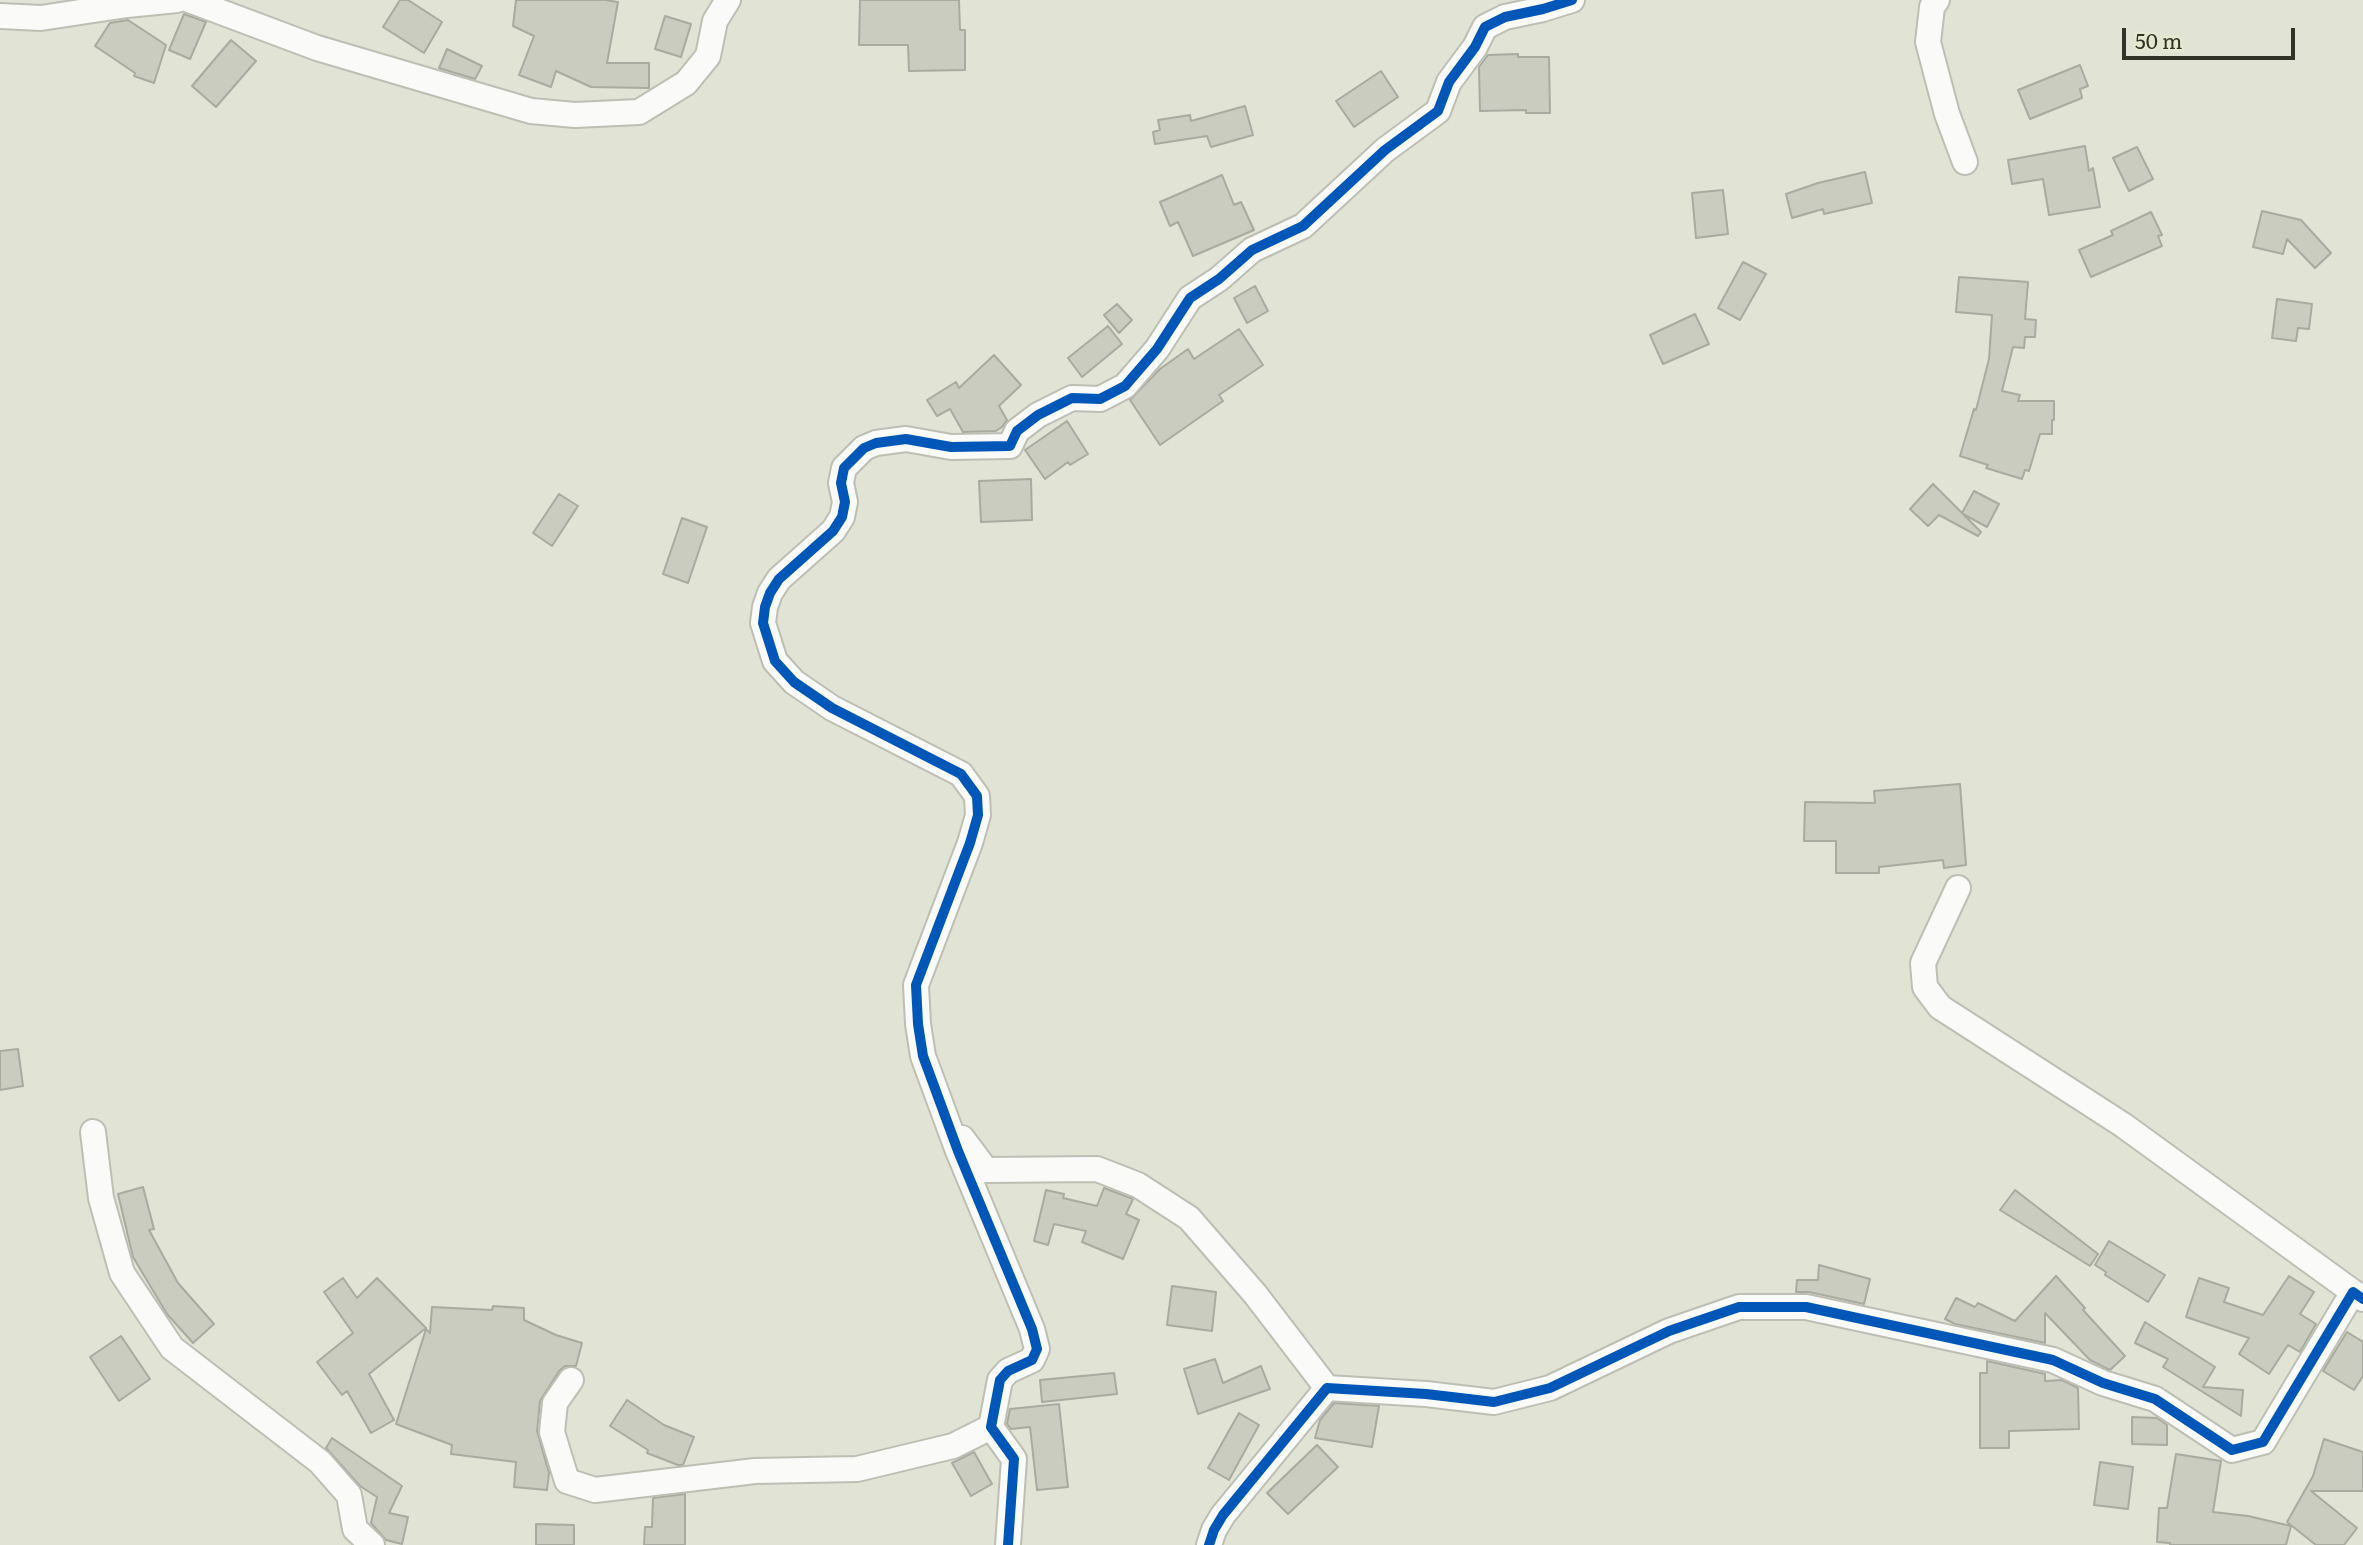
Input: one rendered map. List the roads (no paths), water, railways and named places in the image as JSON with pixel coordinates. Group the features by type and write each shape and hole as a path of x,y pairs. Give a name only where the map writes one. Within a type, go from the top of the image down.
{"street":[{"path":"0,16 41,18 177,0"},
{"path":"190,0 330,52 531,111 575,115 639,113 686,83 708,56 715,21 728,0"},
{"path":"1008,1545 1014,1459 991,1427 1000,1380 1008,1371 1032,1360 1037,1349 1032,1329 923,1056 916,985 971,843 978,815 977,796 961,774 832,708 794,682 775,661 765,632 765,607 770,593 779,579 833,531 842,517 845,502 841,482 844,468 864,448 876,443 906,439 951,447 1010,446 1017,431 1038,415 1072,398 1100,399 1125,386 1157,349 1190,298 1219,279 1252,250 1303,226 1385,150 1438,111 1449,82 1475,47 1485,27 1505,17 1572,0"},
{"path":"1937,0 1932,7 1928,43 1947,114 1965,162"},
{"path":"944,1112 986,1170 1097,1169 1138,1185 1189,1218 1255,1294 1327,1388 1426,1394 1494,1402 1550,1388 1669,1331 1739,1307 1807,1307 2053,1360 2103,1383 2155,1399 2232,1450 2263,1442 2358,1295 2123,1125 1940,1007 1924,987 1923,963 1958,888"},
{"path":"93,1132 101,1198 122,1273 172,1348 320,1462 349,1495 355,1529 372,1545"},
{"path":"571,1380 555,1402 552,1432 567,1481 595,1490 755,1471 858,1469 953,1446 991,1427"},
{"path":"1212,1540 1327,1388"}]}
